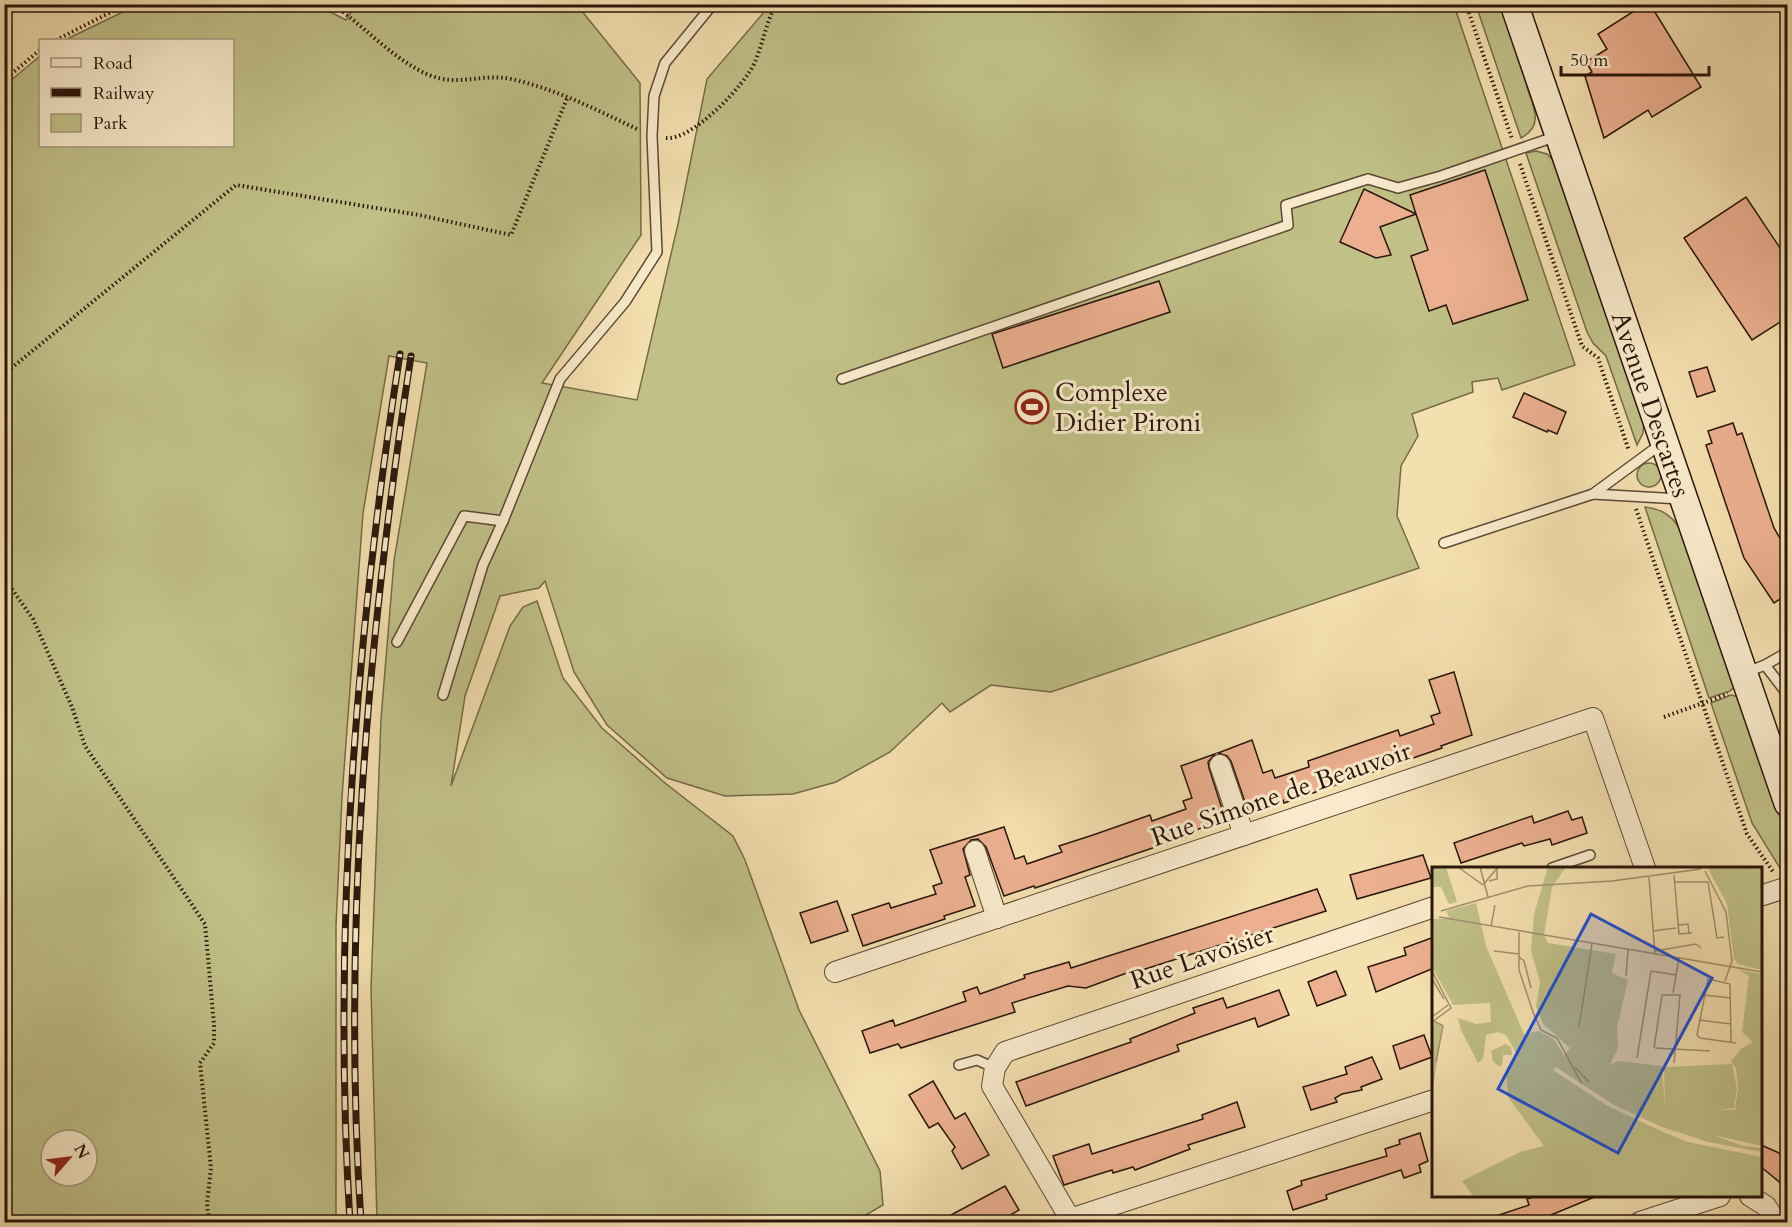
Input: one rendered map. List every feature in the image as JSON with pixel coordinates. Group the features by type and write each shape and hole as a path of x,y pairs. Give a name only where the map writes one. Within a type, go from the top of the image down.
{"main road":[{"name":"Avenue Descartes","path":"1514,4 1682,499 1753,669 1788,803"}],"street":[{"name":"Rue Simone de Beauvoir","path":"835,972 1593,717 1645,867"},
{"path":"1220,765 1244,835"},
{"path":"975,851 997,918"},
{"path":"1762,896 1788,887"},
{"name":"Rue Lavoisier","path":"995,1068 1005,1052 1432,908"},
{"path":"995,1068 992,1086 1068,1221 1432,1101"},
{"path":"1640,1222 1717,1197"},
{"path":"1752,1197 1766,1206 1776,1222"}],"lane":[{"path":"443,695 483,565 560,379 625,302 657,252 652,136 654,96 665,63 713,4"},
{"path":"842,379 1288,225 1286,205 1368,179 1398,188 1441,177 1559,135"},
{"path":"1444,543 1593,494 1663,443"},
{"path":"1593,494 1682,499"},
{"path":"397,642 464,516 503,520"},
{"path":"1788,652 1753,669 1788,695"},
{"path":"1555,867 1590,855"},
{"path":"959,1065 977,1060 995,1068"}],"path":[{"path":"58,39 127,4"},
{"path":"332,4 428,74 446,81 467,82 508,78 568,96 652,136 673,139 689,133 741,85 754,63 776,4"},
{"path":"4,80 39,51"},
{"path":"4,374 236,185 419,214 511,236 568,96"},
{"path":"4,578 33,620 72,706 85,746 205,924 214,1025 214,1043 200,1063 211,1168 207,1204 209,1222"},
{"path":"1664,717 1691,708"},
{"path":"1788,933 1781,947 1788,969"}],"green space":[{"path":"137,5 317,5 346,20 356,5 577,5 640,83 641,235 542,383 637,400 678,224 707,79 770,5 1454,5 1575,365 1502,390 1498,378 1472,382 1473,392 1412,414 1418,436 1401,466 1397,516 1419,568 1051,692 991,685 950,712 942,703 890,752 836,782 793,794 725,796 667,778 607,725 574,672 545,581 539,588 500,596 465,696 451,786 510,626 523,607 537,601 563,678 602,728 665,783 733,836 745,860 799,1010 880,1171 883,1205 854,1222 377,1222 371,988 381,719 394,561 427,363 389,356 363,513 342,797 336,925 336,1222 5,1222 4,86 39,57 39,147 234,147 234,39 67,39"},
{"path":"1476,5 1504,5 1532,85 1527,87 1534,109 1535,122 1533,128 1521,138"},
{"path":"1536,151 1547,154 1556,163 1644,420 1643,433 1637,445 1606,356 1593,343 1587,332 1526,153"},
{"path":"1649,463 1658,466 1661,475 1658,484 1649,487 1640,484 1637,475 1640,466"},
{"path":"1645,507 1668,515 1683,535 1736,685 1730,691 1709,698"},
{"path":"1731,695 1739,697 1787,838 1787,865 1783,873 1752,823 1711,703"}],"building":[{"path":"1645,4 1650,4 1701,87 1652,117 1648,110 1604,138 1585,76 1592,72 1586,62 1607,49 1598,34"},
{"path":"1485,170 1528,300 1453,324 1446,305 1429,311 1411,256 1428,250 1410,195"},
{"path":"1364,189 1416,214 1380,227 1391,255 1376,258 1340,242"},
{"path":"1746,197 1788,260 1788,317 1752,340 1684,238"},
{"path":"1159,281 1170,312 1003,368 992,334"},
{"path":"1707,367 1715,391 1697,397 1689,372"},
{"path":"1524,393 1566,412 1557,434 1513,417"},
{"path":"1733,423 1737,435 1742,433 1774,528 1788,552 1788,594 1774,603 1744,558 1706,445 1712,443 1708,431"},
{"path":"1454,672 1472,735 1441,746 1442,748 1284,803 1283,800 1248,811 1231,761 1227,756 1218,753 1252,740 1263,773 1272,770 1275,778 1309,767 1308,761 1398,730 1400,736 1434,724 1431,716 1440,713 1429,680"},
{"path":"1215,754 1208,762 1224,820 1193,831 1194,834 1035,888 1034,886 1004,896 986,847 978,839 971,840 963,849 970,875 965,877 975,906 944,916 945,919 863,946 852,915 889,903 891,908 936,894 933,886 942,883 930,850 1004,827 1015,859 1024,856 1027,864 1062,852 1059,846 1150,815 1152,821 1186,809 1183,801 1192,798 1181,766"},
{"path":"1568,811 1572,820 1582,817 1587,833 1552,845 1550,839 1524,846 1522,843 1461,863 1454,843 1532,816 1534,823"},
{"path":"1423,855 1431,878 1357,899 1350,875"},
{"path":"1317,889 1326,911 1136,972 1135,970 1086,988 1068,986 1012,1003 1015,1012 901,1048 898,1044 870,1053 862,1031 893,1020 895,1026 966,1001 963,992 977,987 980,994 1025,978 1024,975 1069,962 1071,968"},
{"path":"837,901 848,931 811,943 800,913"},
{"path":"1432,938 1432,969 1376,992 1368,967 1406,955 1404,948"},
{"path":"1336,971 1346,995 1317,1006 1308,982"},
{"path":"1279,990 1289,1015 1258,1027 1255,1018 1177,1045 1179,1051 1026,1106 1016,1082 1131,1042 1130,1039 1195,1013 1193,1008 1223,998 1227,1008"},
{"path":"1424,1035 1432,1057 1400,1069 1393,1046"},
{"path":"1372,1057 1382,1079 1361,1087 1362,1090 1342,1094 1335,1098 1337,1102 1311,1110 1303,1087 1347,1074 1345,1067"},
{"path":"933,1081 955,1119 965,1113 989,1155 962,1169 952,1151 955,1147 938,1123 929,1128 909,1095"},
{"path":"1237,1102 1245,1127 1188,1145 1190,1149 1135,1170 1133,1167 1113,1173 1112,1170 1064,1185 1053,1156 1089,1144 1092,1154 1203,1119 1202,1115"},
{"path":"1420,1133 1428,1161 1419,1165 1421,1172 1404,1178 1401,1170 1326,1195 1327,1199 1293,1210 1287,1191 1302,1185 1301,1181 1387,1156 1385,1149 1400,1144 1399,1140"},
{"path":"1762,1145 1788,1157 1788,1189 1762,1168"},
{"path":"1005,1186 1019,1210 998,1222 938,1222"},
{"path":"1533,1197 1595,1197 1534,1222 1485,1222 1484,1220 1529,1205 1527,1199"}],"railway":[{"path":"350,1222 345,1113 344,1004 351,787 371,570 400,354"},
{"path":"361,1222 356,1113 355,1005 362,788 382,572 411,356"}],"place":[{"name":"Complexe Didier Pironi","path":"1032,407"}]}
